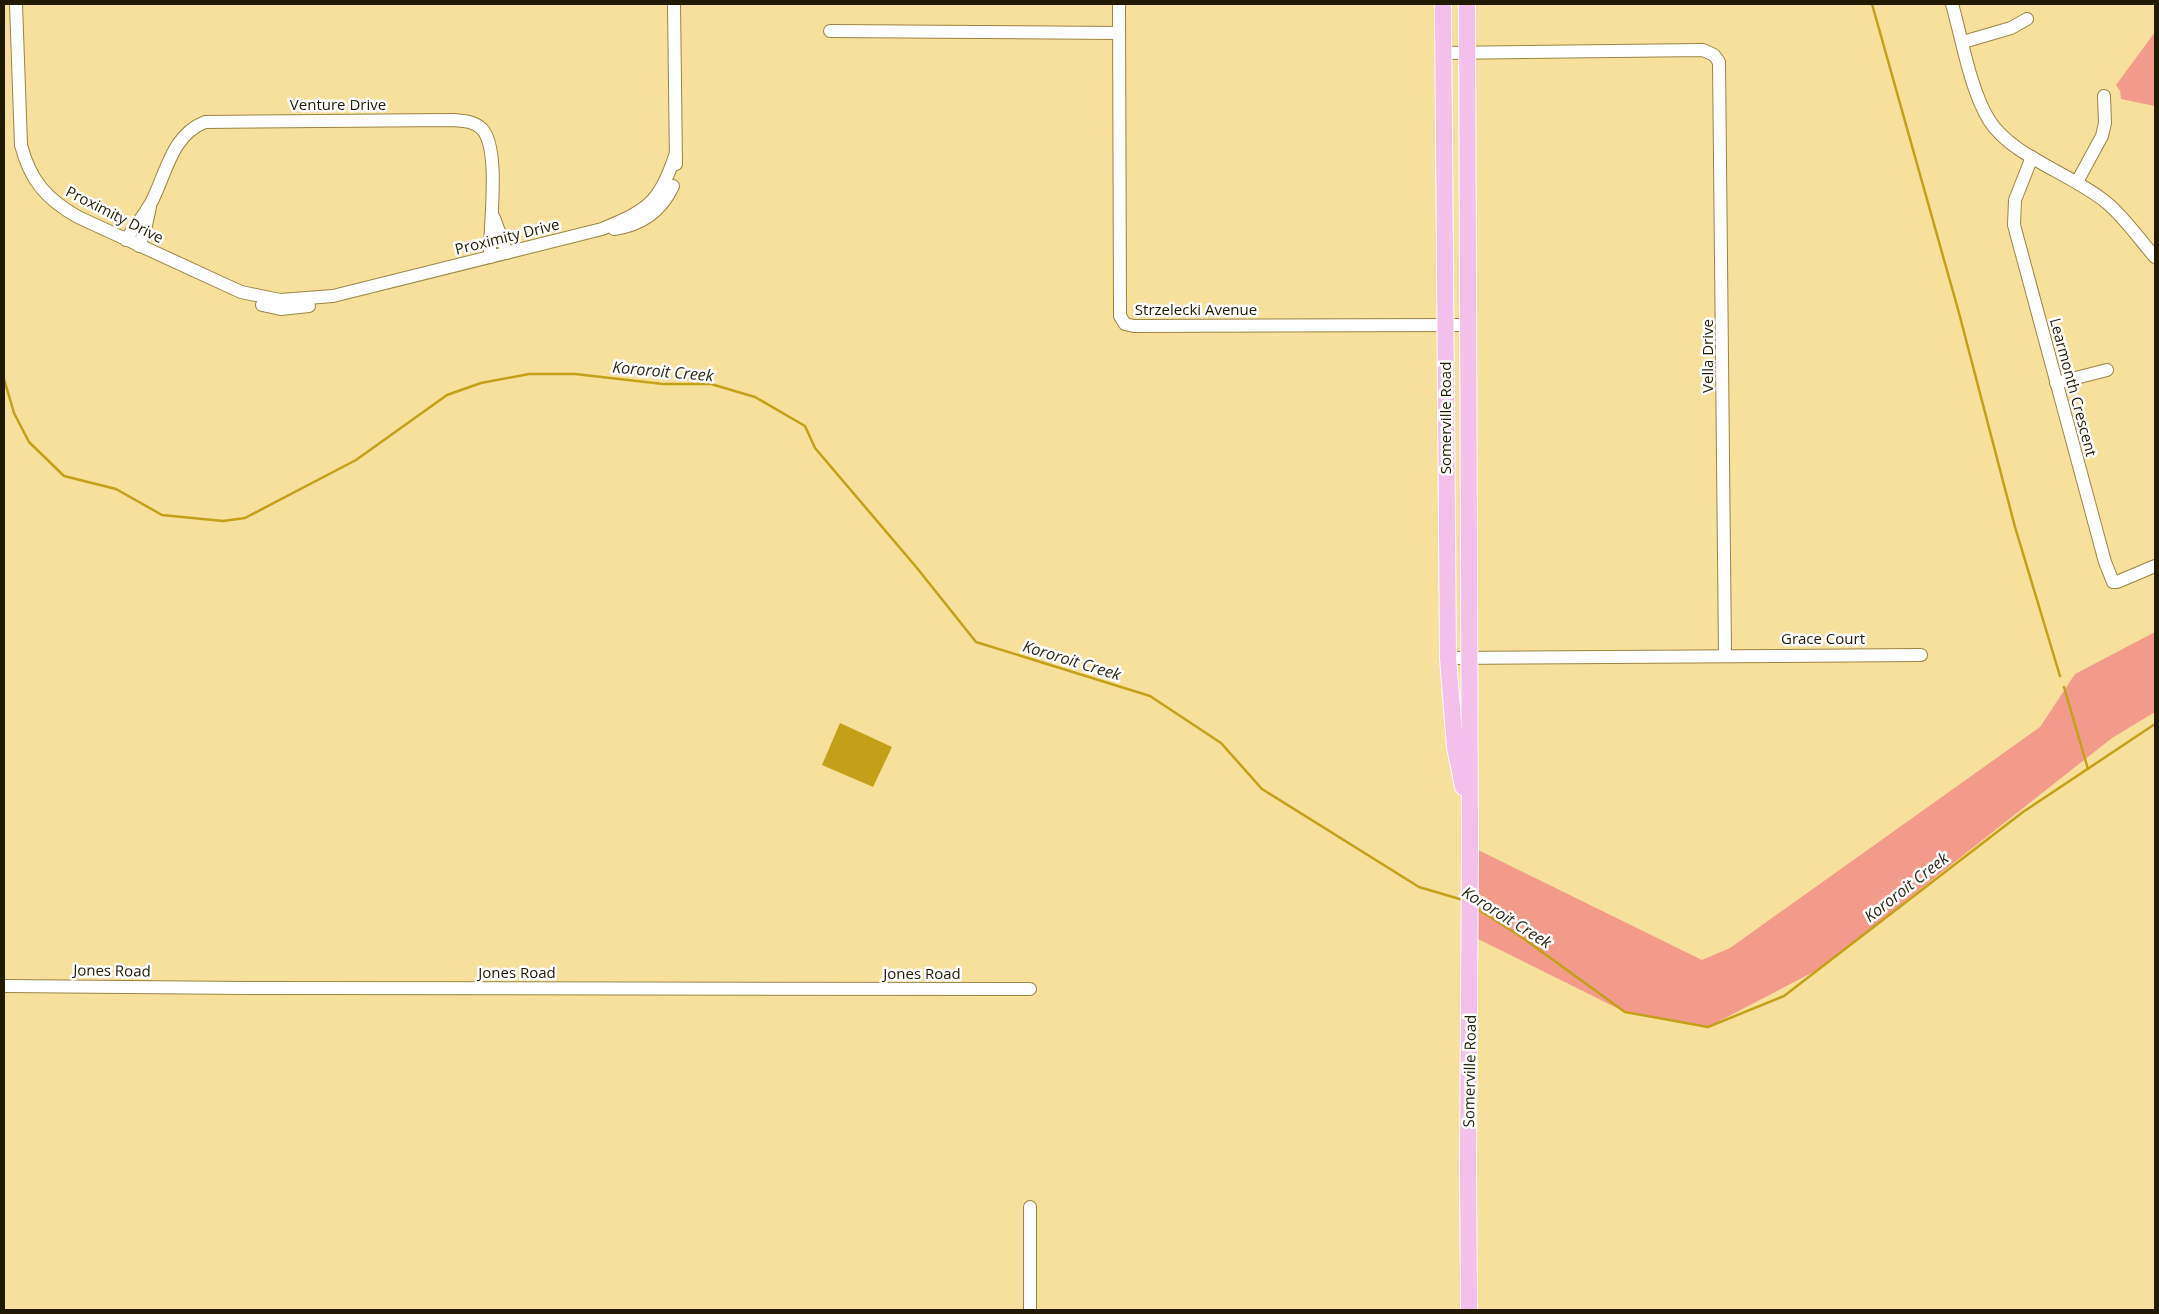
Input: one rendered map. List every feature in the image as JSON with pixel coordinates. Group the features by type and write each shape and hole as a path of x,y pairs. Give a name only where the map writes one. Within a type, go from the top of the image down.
{"main road":[{"name":"Somerville Road","path":"1442,4 1448,658 1455,747 1470,831"},
{"name":"Somerville Road","path":"1466,4 1470,658 1469,1310"}],"street":[{"name":"Proximity Drive","path":"16,4 21,144 32,176 42,189 58,206 126,240 241,292 280,300 333,296 602,229 638,213 652,203 662,188 674,156 674,4"},
{"name":"Strzelecki Avenue","path":"1119,4 1120,316 1125,324 1134,326 1468,325"},
{"path":"1952,4 1978,100 1990,122 2012,144 2107,202 2155,257"},
{"path":"1962,42 2011,28 2028,19"},
{"path":"830,31 1119,33"},
{"name":"Vella Drive","path":"1443,53 1703,50 1711,52 1719,62 1725,655"},
{"path":"2077,182 2102,136 2105,123 2104,96"},
{"name":"Venture Drive","path":"126,240 151,202 183,137 192,127 205,122 453,120 467,121 477,125 484,131 492,151 490,257"},
{"name":"Learmonth Crescent","path":"2032,157 2015,200 2014,225 2105,562 2113,582 2155,566"},
{"name":"Venture Drive","path":"139,246 145,230 151,202"},
{"name":"Venture Drive","path":"492,214 507,253"},
{"path":"2056,383 2107,370"},
{"name":"Grace Court","path":"1725,655 1921,654"},
{"path":"1448,658 1725,655"},
{"name":"Jones Road","path":"4,986 1030,989"},
{"path":"1030,1207 1030,1310"}],"shaded area":[{"path":"2155,32 2155,106 2121,99 2120,91 2116,85"},
{"path":"2155,632 2155,712 2112,738 1819,969 1708,1027 1625,1012 1470,935 1470,846 1702,960 1730,948 2040,727 2075,674"},
{"path":"840,723 892,747 873,787 822,765"}],"waterway":[{"path":"1872,4 1959,313 2015,527 2060,676"},
{"name":"Kororoit Creek","path":"4,379 14,413 29,442 64,476 116,489 162,515 223,521 245,518 356,460 447,395 481,383 529,374 575,374 663,384 711,384 755,397 805,426 815,448 917,568 976,642 1150,696 1221,743 1262,789 1419,887 1463,900"},
{"path":"2064,687 2088,769"},
{"name":"Kororoit Creek","path":"1476,908 1520,936 1625,1012 1708,1027 1784,996 2023,812 2155,724"}]}
